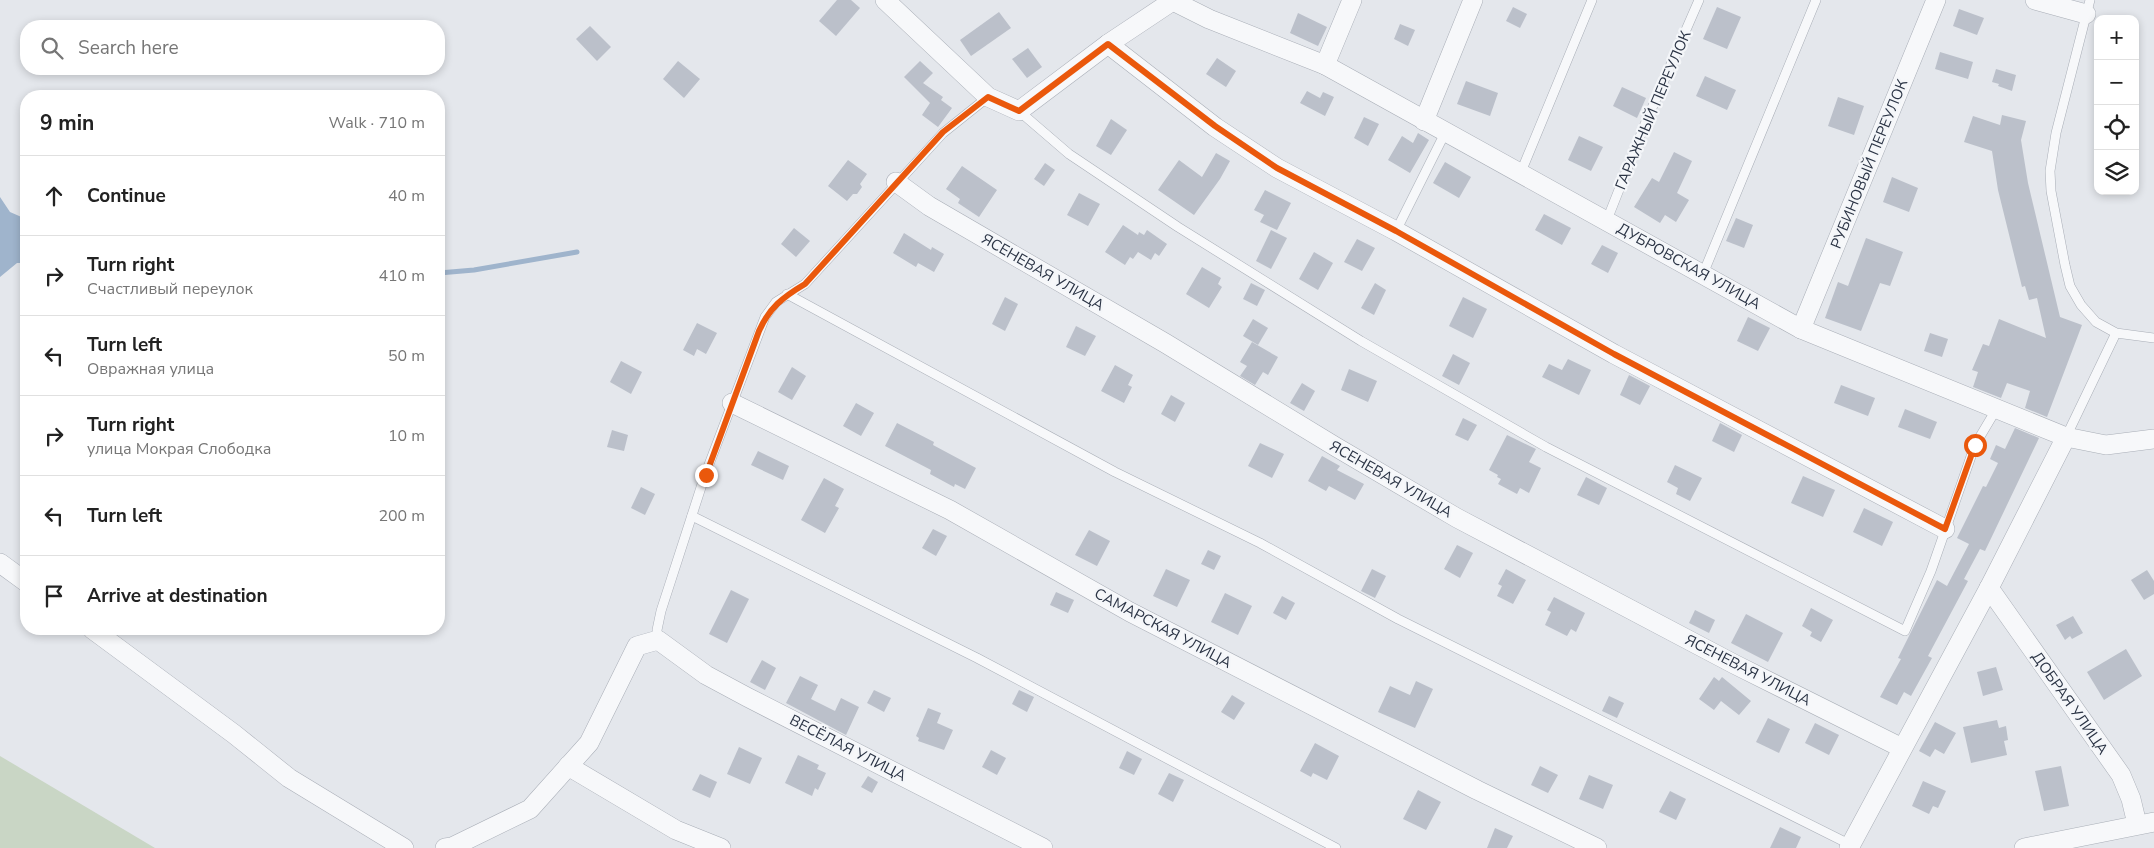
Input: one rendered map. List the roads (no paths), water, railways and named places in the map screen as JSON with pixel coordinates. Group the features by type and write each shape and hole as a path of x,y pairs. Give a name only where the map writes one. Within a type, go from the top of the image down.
{"street":[{"path":"885,0 988,97 1019,111 1108,44 1173,0"},
{"name":"ДУБРОВСКАЯ УЛИЦА","path":"1173,0 1209,19 1325,65 1801,329 2066,437 2106,445 2154,439"},
{"path":"1325,65 1352,0"},
{"path":"1424,121 1473,0"},
{"name":"РУБИНОВЫЙ ПЕРЕУЛОК","path":"1801,329 1936,0"},
{"path":"2035,0 2088,7"},
{"path":"1108,44 1215,126 1277,168 1396,231 1614,354 1945,529"},
{"name":"ЯСЕНЕВАЯ УЛИЦА","path":"896,182 929,206 1165,343 1456,518 1734,664 1902,748"},
{"name":"САМАРСКАЯ УЛИЦА","path":"732,403 942,506 1130,612 1477,790 1597,848"},
{"path":"1850,846 1989,588 2066,437"},
{"path":"0,562 20,577"},
{"name":"ДОБРАЯ УЛИЦА","path":"1989,588 2121,775 2131,799 2146,823"},
{"path":"100,635 290,778 404,848"},
{"path":"445,848 452,847 530,809 589,743 637,646 658,640"},
{"name":"ВЕСЁЛАЯ УЛИЦА","path":"658,640 706,675 1043,848"},
{"path":"568,766 676,830 721,848"},
{"path":"2024,848 2146,823"}],"lane":[{"path":"1521,172 1592,0"},
{"name":"ГАРАЖНЫЙ ПЕРЕУЛОК","path":"1607,220 1645,124 1699,0"},
{"path":"1703,274 1816,0"},
{"path":"2088,7 2056,133 2050,171 2051,191 2070,286 2081,305 2096,322 2116,333 2154,338"},
{"path":"658,640 657,630 661,611 692,516 765,317 776,302 805,284 943,132 988,97"},
{"path":"1019,111 1069,154 1155,212 1361,341 1546,447 1905,630 1931,571 1975,445 1997,408"},
{"path":"1396,231 1446,131"},
{"path":"787,294 1115,472 1260,542 1398,619 1850,846"},
{"path":"2066,437 2116,333"},
{"path":"692,516 977,658 1336,848"}],"water":[{"path":"0,197 10,212 20,216 20,263 17,263 0,277"}],"waterway":[{"path":"445,272 474,270 577,252"}]}
